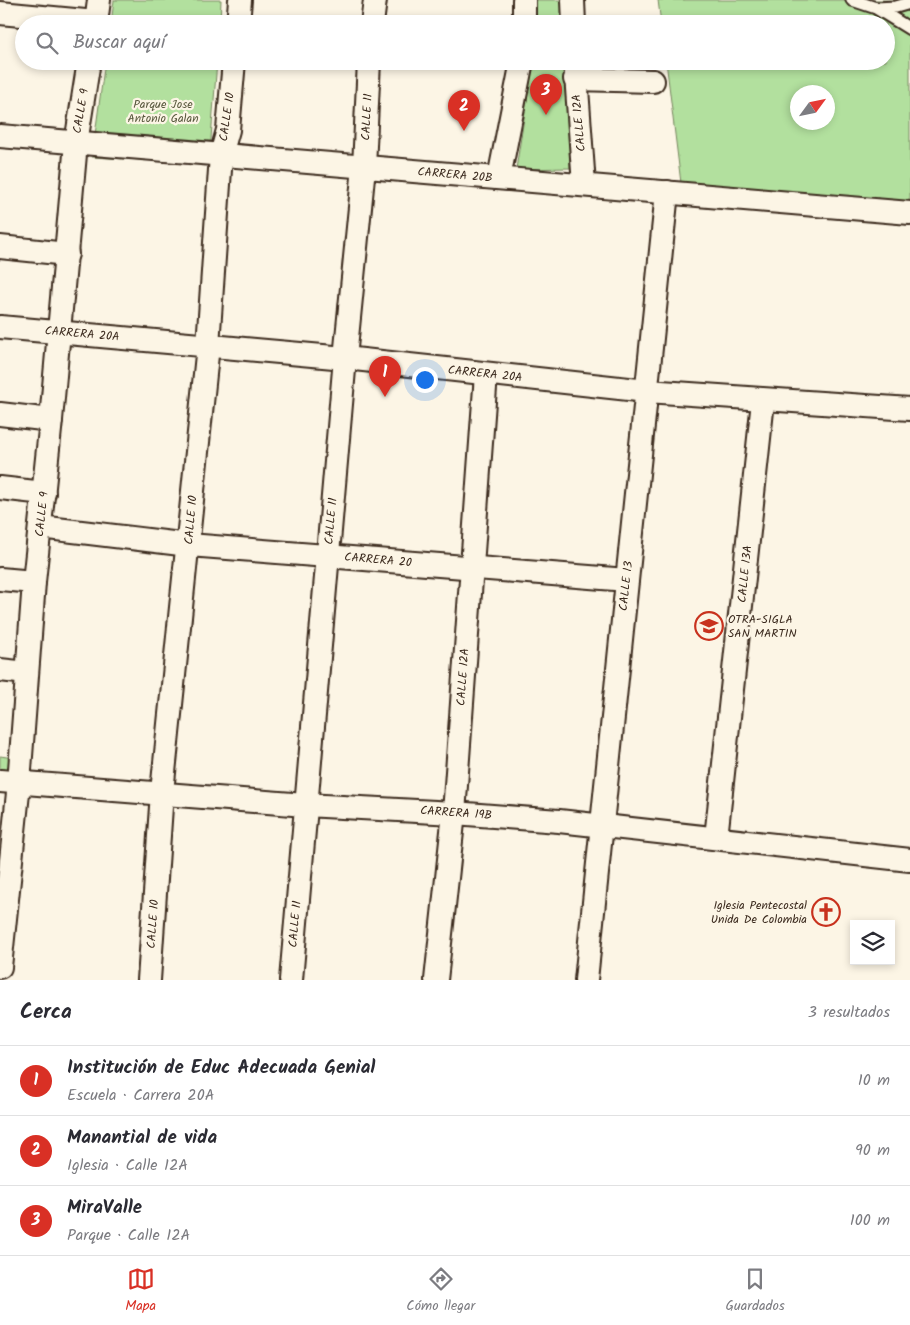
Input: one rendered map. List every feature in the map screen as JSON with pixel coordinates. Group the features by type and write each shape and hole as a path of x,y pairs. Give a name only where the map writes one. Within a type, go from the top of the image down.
{"street":[{"path":"97,15 99,0"},
{"path":"239,15 240,0"},
{"path":"373,15 375,0"},
{"path":"524,0 524,15"},
{"path":"573,0 574,15"},
{"path":"0,13 19,15"},
{"name":"CALLE 9","path":"0,967 9,782 28,673 34,582 67,254 76,143 88,70"},
{"name":"CALLE 10","path":"149,980 162,792 189,545 208,345 221,155 228,130 233,70"},
{"name":"CALLE 11","path":"291,980 345,358 364,167 369,70"},
{"path":"499,178 520,70"},
{"path":"575,70 652,81"},
{"name":"CALLE 12A","path":"575,70 584,185"},
{"name":"CARRERA 20B","path":"0,136 910,213"},
{"name":"CALLE 13","path":"586,980 600,825 667,192"},
{"path":"0,247 67,254"},
{"name":"CARRERA 20A","path":"0,327 345,358 647,391 763,401 910,409"},
{"name":"CALLE 12A","path":"436,980 454,812 486,374"},
{"name":"CALLE 13A","path":"716,838 763,401"},
{"path":"0,414 51,420"},
{"path":"0,488 44,493"},
{"name":"CARRERA 20","path":"40,527 189,545 627,580"},
{"path":"0,579 34,582"},
{"path":"0,670 28,673"},
{"name":"CARRERA 19B","path":"9,782 162,792 305,805 454,812 600,825 910,860"},
{"path":"0,979 11,980"}],"lane":[{"path":"852,0 876,8 887,15"},
{"path":"876,8 896,8 910,3"},
{"path":"895,20 910,29"}],"green space":[{"path":"114,0 221,0 220,15 112,15"},
{"path":"535,0 561,0 563,15 534,15"},
{"path":"658,0 910,0 910,205 681,183 667,70 895,70 895,15 660,15"},
{"name":"Parque Jose Antonio Galan","path":"104,70 216,70 209,164 92,157"},
{"path":"532,70 566,70 570,168 516,169"},
{"path":"0,756 14,758 15,776 0,775"}],"place":[{"name":"MiraValle","path":"546,115"},
{"name":"Manantial de vida","path":"464,131"},
{"name":"Institución de Educ Adecuada Genial","path":"385,397"},
{"name":"OTRA-SIGLA SAN MARTIN","path":"709,626"},
{"name":"Iglesia Pentecostal Unida De Colombia","path":"826,912"}]}
